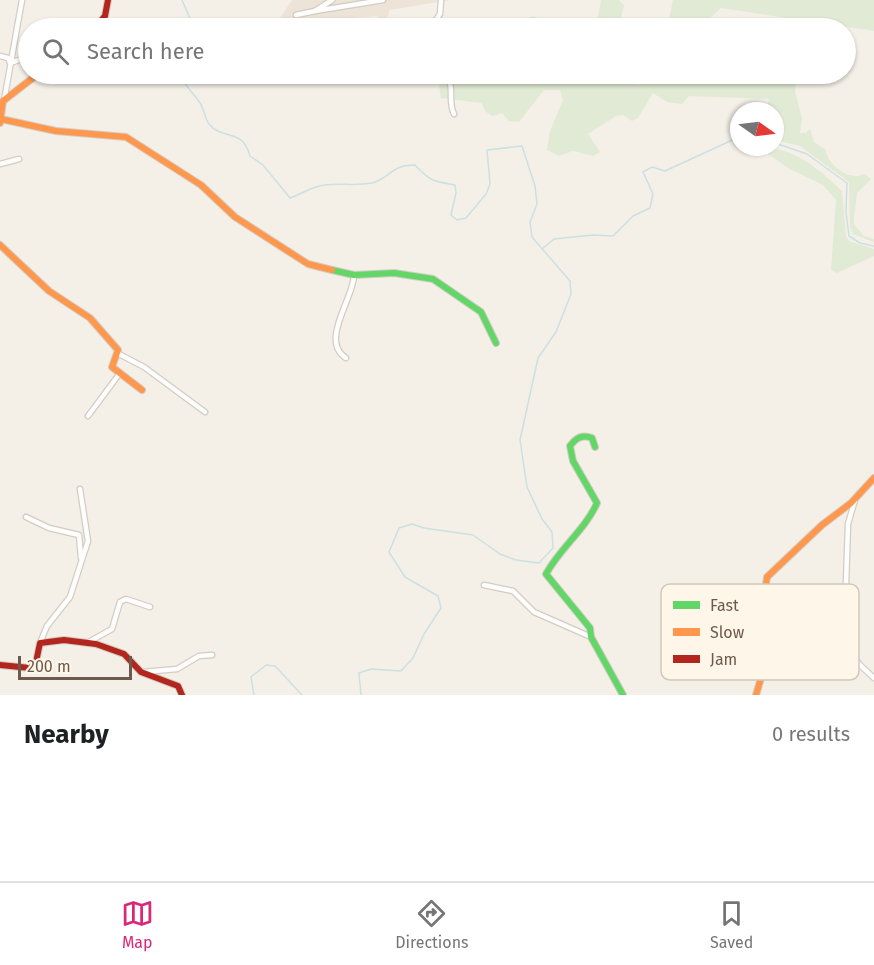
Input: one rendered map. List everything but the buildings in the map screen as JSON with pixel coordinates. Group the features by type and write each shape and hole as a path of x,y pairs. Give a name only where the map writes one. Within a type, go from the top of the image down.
{"street":[{"path":"19,18 22,0"},
{"path":"103,18 108,0"},
{"path":"315,11 332,0"},
{"path":"359,4 365,0"},
{"path":"296,15 383,0"},
{"path":"437,18 440,14 441,0"},
{"path":"0,123 18,21"},
{"path":"0,56 10,63"},
{"path":"10,63 18,60"},
{"path":"3,101 25,84"},
{"path":"451,84 451,105 454,114"},
{"path":"1,119 74,133 113,134 126,137 201,185 235,217 308,264 354,275 394,273 437,281 481,312 486,318 489,332 496,343"},
{"path":"0,164 19,159"},
{"path":"0,245 49,291 90,318 119,354 144,367 205,412"},
{"path":"346,358 340,352 335,338 354,275"},
{"path":"119,354 112,365 142,390"},
{"path":"87,416 120,373"},
{"path":"595,447 592,438 585,436 578,438 570,446 572,455 594,491 597,503 586,524 559,554 546,574 590,628 591,637 623,695"},
{"path":"765,584 766,577 782,565 822,525 856,498 874,478"},
{"path":"0,665 30,668 36,662 43,632 70,597 89,535 80,489"},
{"path":"846,584 848,524 856,498"},
{"path":"26,517 49,528 80,535 81,562"},
{"path":"484,585 513,591 534,612 591,637"},
{"path":"87,642 112,628 120,602 126,599 150,607"},
{"path":"40,644 64,640 87,642 124,654 141,672 159,676 178,686 182,695"},
{"path":"141,672 177,669 199,656 212,655"},
{"path":"859,664 874,678"},
{"path":"756,695 760,680"}],"shaded area":[{"path":"292,0 450,0 390,10 387,18 377,16 280,18"}],"green space":[{"path":"601,0 619,0 624,6 621,18 598,18"},
{"path":"673,0 874,0 874,31 856,28 856,18 788,18 721,8 710,18 669,18"},
{"path":"439,84 796,84 795,91 802,119 800,133 806,133 810,129 814,142 825,149 834,166 845,174 858,176 864,174 871,179 857,193 854,224 864,236 874,239 874,242 853,234 850,227 849,182 800,146 784,142 784,102 768,102 769,99 689,96 682,104 667,102 653,93 638,118 632,121 623,115 616,116 588,134 600,152 593,156 573,151 559,156 547,150 550,131 563,100 560,90 544,90 519,122 509,121 502,113 493,116 486,112 481,103 441,98"},
{"path":"784,151 804,160 842,191 846,236 849,241 874,249 874,256 837,273 831,270 836,200 823,185 790,169 770,156 784,156"}],"waterway":[{"path":"182,0 190,18"},
{"path":"185,84 200,103 209,124 214,129 242,141 250,156 263,165 290,198 320,186 372,183 395,169 415,165 433,180 455,185 456,193 451,215 457,220 466,218 486,194 490,184 487,150 522,146 535,186 537,204 530,222 532,237 570,281 571,294 556,332 538,358 520,440 527,487 542,519 552,532 553,548 539,563 516,560 500,554 473,535 424,528 412,524 399,528 389,552 405,577 438,596 441,608 424,634 413,658 401,671 371,669 359,673 361,695"},
{"path":"542,249 554,239 593,235 613,236 633,216 650,208 653,194 643,172 652,167 665,171 730,141"},
{"path":"784,146 807,154 847,183 846,212 849,236 860,243 874,246"},
{"path":"254,695 251,677 266,665 275,666 302,695"}],"traffic: fast":[{"path":"332,270 354,275 394,273 433,279 481,312 496,343"},
{"path":"595,447 592,438 585,436 577,439 570,446 573,461 597,503 586,522 546,574 590,628 591,637 623,695"}],"traffic: slow":[{"path":"0,123 3,101 25,84"},
{"path":"1,119 56,131 126,137 201,185 235,217 308,264 332,270"},
{"path":"0,245 49,291 90,318 118,350 112,367 142,390"},
{"path":"766,584 767,577 822,525 851,503 874,478"},
{"path":"756,695 760,680"}],"traffic: jam":[{"path":"103,18 108,0"},
{"path":"0,665 30,668 36,662 40,643 64,640 96,644 124,654 141,672 178,686 182,695"}]}
